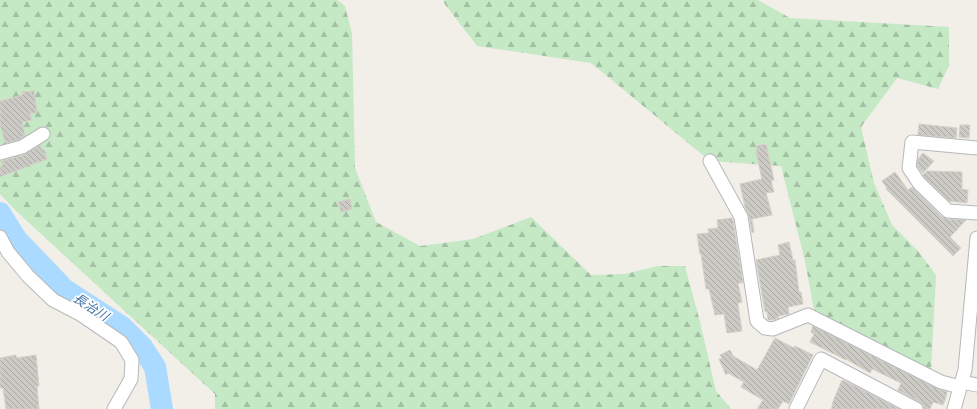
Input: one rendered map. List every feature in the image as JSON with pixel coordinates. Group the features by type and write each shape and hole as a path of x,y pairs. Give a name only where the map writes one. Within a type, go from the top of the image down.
{"street":[{"path":"0,153 22,147 43,134"},
{"path":"977,148 912,142 909,168 918,184 948,211 977,213"},
{"path":"710,161 741,217 757,321 765,328 773,328 808,315 941,382 961,385 977,385"},
{"path":"0,237 8,252 24,271 53,300 80,314 121,342 132,360 131,380 114,409"},
{"path":"954,409 961,385 973,323 977,238"},
{"path":"796,409 821,359 916,409"}],"green space":[{"path":"0,0 337,0 345,6 352,33 355,168 376,222 420,246 473,239 531,217 591,275 625,274 658,266 685,266 716,391 731,409 215,409 215,394 15,210 0,194"},
{"path":"444,0 758,0 790,18 949,27 949,65 938,89 897,78 861,127 874,183 892,225 918,251 936,275 931,370 814,310 805,261 781,166 710,161 591,63 477,46 444,3"}],"building":[{"path":"34,91 37,113 30,113 32,120 22,122 25,135 19,140 5,143 0,125 0,101 23,95 22,92"},
{"path":"919,124 957,128 956,138 918,135"},
{"path":"960,125 970,125 969,138 959,137"},
{"path":"766,144 774,180 771,181 774,192 766,193 772,215 752,219 754,232 752,233 740,184 762,179 756,146"},
{"path":"40,145 42,150 44,149 47,159 0,177 0,167 3,165 1,161 24,155"},
{"path":"923,153 934,161 923,173 917,166 918,159"},
{"path":"927,171 962,172 962,189 968,190 967,203 949,201 925,178 923,175"},
{"path":"895,172 908,190 912,187 942,217 947,219 966,220 950,237 961,248 953,256 886,189 887,188 882,181"},
{"path":"350,199 352,209 341,212 338,202"},
{"path":"732,218 743,283 738,283 742,302 738,303 738,305 742,331 727,333 724,314 715,315 709,289 706,289 697,234 709,233 708,229 718,228 717,220"},
{"path":"789,242 793,260 795,260 799,292 801,292 803,304 788,307 789,314 778,316 779,318 773,320 768,320 767,311 765,312 756,260 780,255 778,245"},
{"path":"813,326 938,389 947,392 943,405 933,402 930,409 924,409 920,402 898,390 901,383 872,369 870,373 846,359 810,342 814,334 811,332"},
{"path":"775,338 794,348 795,346 813,355 789,404 783,401 778,409 757,409 763,400 741,387 744,382 728,373 726,375 719,359 722,358 720,355 730,350 733,356 757,370"},
{"path":"16,355 16,358 36,355 39,386 37,386 39,409 6,409 3,388 0,388 0,358"},
{"path":"842,380 853,385 899,409 831,409"}],"waterway":[{"name":"長治川","path":"0,213 16,239 65,290 122,327 142,347 155,367 162,409"}]}
